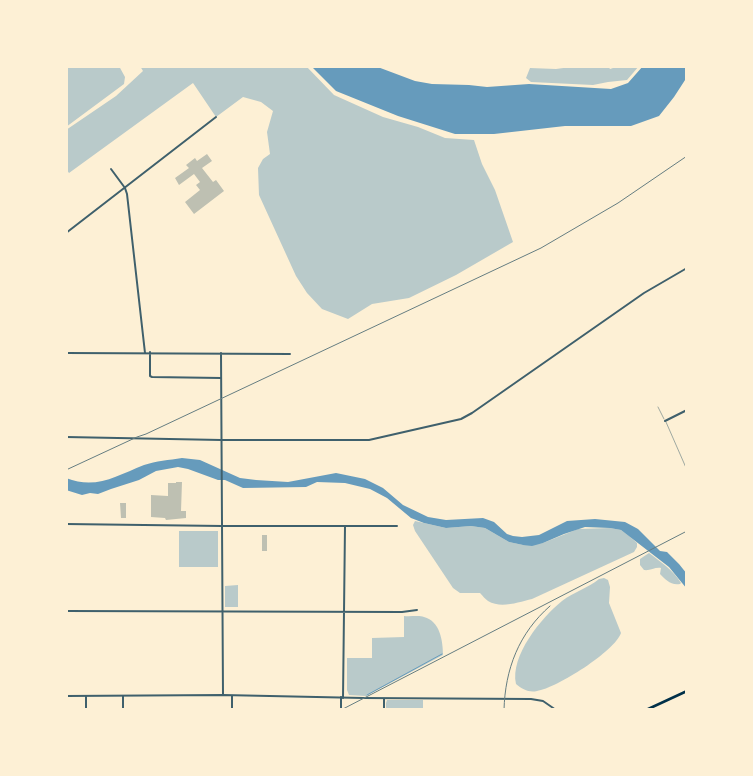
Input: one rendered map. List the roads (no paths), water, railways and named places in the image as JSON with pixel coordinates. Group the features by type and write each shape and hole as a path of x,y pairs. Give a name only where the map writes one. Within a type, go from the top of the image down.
{"main road":[{"path":"646,710 687,691"}],"street":[{"path":"66,233 216,117"},
{"path":"110,169 125,188 127,194 145,353"},
{"path":"66,437 369,440 461,419 480,408 644,293 687,268"},
{"path":"150,352 150,376 152,377 221,378"},
{"path":"66,353 290,354"},
{"path":"222,353 223,695"},
{"path":"665,421 687,410"},
{"path":"66,524 397,526"},
{"path":"341,710 345,612 345,526"},
{"path":"66,611 402,612 417,610"},
{"path":"66,696 223,695 384,699 531,699 543,701 556,710"},
{"path":"86,696 86,710"},
{"path":"123,710 124,696"},
{"path":"232,696 232,710"},
{"path":"384,699 384,710"}],"lane":[{"path":"658,407 687,470"}],"water":[{"path":"311,66 375,66 415,81 432,84 487,87 529,84 611,89 628,83 643,66 687,66 687,77 659,116 631,126 565,126 494,134 455,134 398,116 336,91"},
{"path":"182,458 200,460 240,478 256,480 288,482 336,473 365,479 383,488 403,505 428,517 446,520 483,518 494,522 507,534 513,536 539,535 567,521 595,519 625,522 638,529 660,551 667,552 679,564 687,574 687,589 669,567 621,530 585,527 543,543 532,546 523,545 509,542 485,528 471,526 446,528 424,523 411,518 387,498 370,489 345,483 317,482 306,487 243,488 225,480 218,480 178,467 156,471 139,480 98,494 82,495 66,490 66,478 87,483 96,482 115,477 144,465"}],"waterway":[{"path":"367,695 442,654"}],"railway":[{"path":"66,470 541,248 618,203 687,156"},
{"path":"341,710 687,531"},
{"path":"504,710 507,680 516,653 530,628 550,606"}]}
